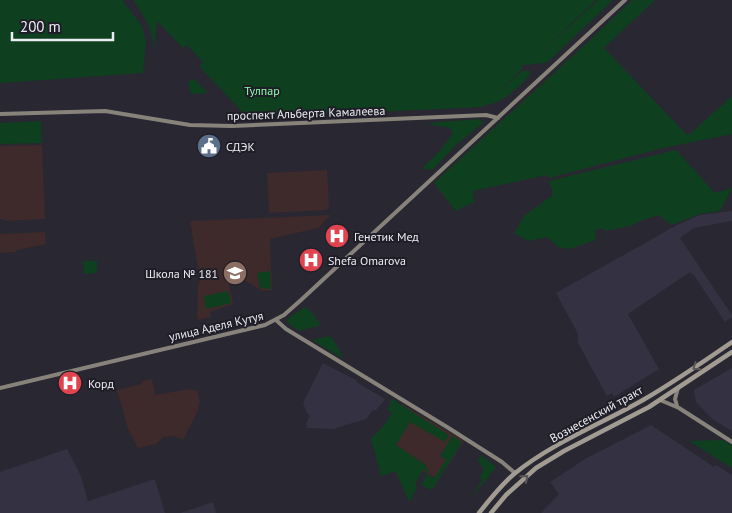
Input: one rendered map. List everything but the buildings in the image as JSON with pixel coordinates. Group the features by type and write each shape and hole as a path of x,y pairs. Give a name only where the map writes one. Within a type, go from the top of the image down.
{"main road":[{"path":"276,320 626,0"},
{"name":"проспект Альберта Камалеева","path":"0,114 105,111 190,125 232,126 486,115 498,118"},
{"name":"улица Аделя Кутуя","path":"0,388 265,325 276,320 289,330 447,427 506,465 515,473"},
{"name":"Вознесенский тракт","path":"479,513 498,488 515,473 553,448 645,399 689,372 732,342"},
{"name":"Вознесенский тракт","path":"492,513 506,495 536,468 660,400 732,352"},
{"path":"678,388 675,399 679,408"},
{"path":"660,400 679,408 732,442"}],"shaded area":[{"path":"42,145 45,219 5,221 5,219 0,219 0,146"},
{"path":"327,170 329,207 326,210 269,213 267,173"},
{"path":"732,211 732,221 694,228 680,238 732,317 725,322 690,272 628,314 659,369 614,397 612,393 607,396 578,343 578,334 556,293 677,225 700,215"},
{"name":"Школа № 181","path":"331,215 318,228 270,239 272,290 262,291 246,281 229,284 233,304 210,312 211,317 198,320 198,285 200,280 190,221"},
{"path":"45,232 46,244 17,250 16,252 0,253 0,234"},
{"path":"323,363 356,380 385,399 366,419 333,429 307,428 306,423 310,415 307,413 303,403"},
{"path":"732,368 732,431 712,419 696,402 694,390"},
{"path":"152,379 155,395 190,389 197,391 200,401 198,410 183,440 175,436 164,437 156,444 138,448 128,429 117,390 142,384 142,381"},
{"path":"402,404 464,441 438,480 383,446 387,426"},
{"path":"651,425 714,467 716,465 732,475 732,513 541,513 559,494 550,482 585,459"},
{"path":"67,449 81,476 88,501 155,479 165,513 0,513 0,472"},
{"path":"213,502 216,513 180,513"}],"green space":[{"path":"0,0 122,0 142,26 146,42 143,73 0,83"},
{"name":"Тулпар","path":"133,0 596,0 528,64 598,0 613,0 550,60 545,63 522,65 522,69 494,95 522,71 531,71 529,75 513,92 495,103 481,107 248,118 199,66 203,62 187,45 183,48 157,21 154,50 152,35 147,23"},
{"path":"632,0 655,0 604,48 686,134 690,134 732,96 732,134 663,148 549,178 547,175 473,191 474,202 456,211 434,183"},
{"path":"194,79 208,93 191,94 188,82"},
{"path":"479,119 483,122 482,124 457,144 433,169 426,170 423,167 440,151 453,133 449,127 428,123"},
{"path":"41,121 42,143 0,144 0,123"},
{"path":"676,150 715,193 732,188 720,211 700,214 671,225 659,215 630,226 605,231 602,228 595,230 596,240 570,249 558,247 547,237 528,241 514,233 524,216 553,195 549,181"},
{"path":"83,261 97,261 97,273 84,274"},
{"path":"270,271 271,289 260,288 257,273"},
{"path":"228,291 231,303 206,309 204,296"},
{"path":"305,307 321,325 299,331 287,322 287,319"},
{"path":"329,336 333,339 344,359 312,340"},
{"path":"392,399 449,435 445,442 410,422 396,445 427,466 426,469 429,471 428,475 434,478 446,460 440,456 452,436 462,442 432,490 421,485 428,473 423,469 415,484 417,488 409,502 396,471 381,476 371,439 392,413 387,409"},
{"path":"723,440 732,446 732,468 689,441"},
{"path":"481,455 496,467 471,499 482,480 480,477 484,469 478,461"}],"place":[{"name":"СДЭК","path":"209,146"},
{"name":"Генетик Мед","path":"337,236"},
{"name":"Shefa Omarova","path":"311,260"},
{"name":"Школа № 181","path":"235,273"},
{"name":"Корд","path":"70,383"}]}
